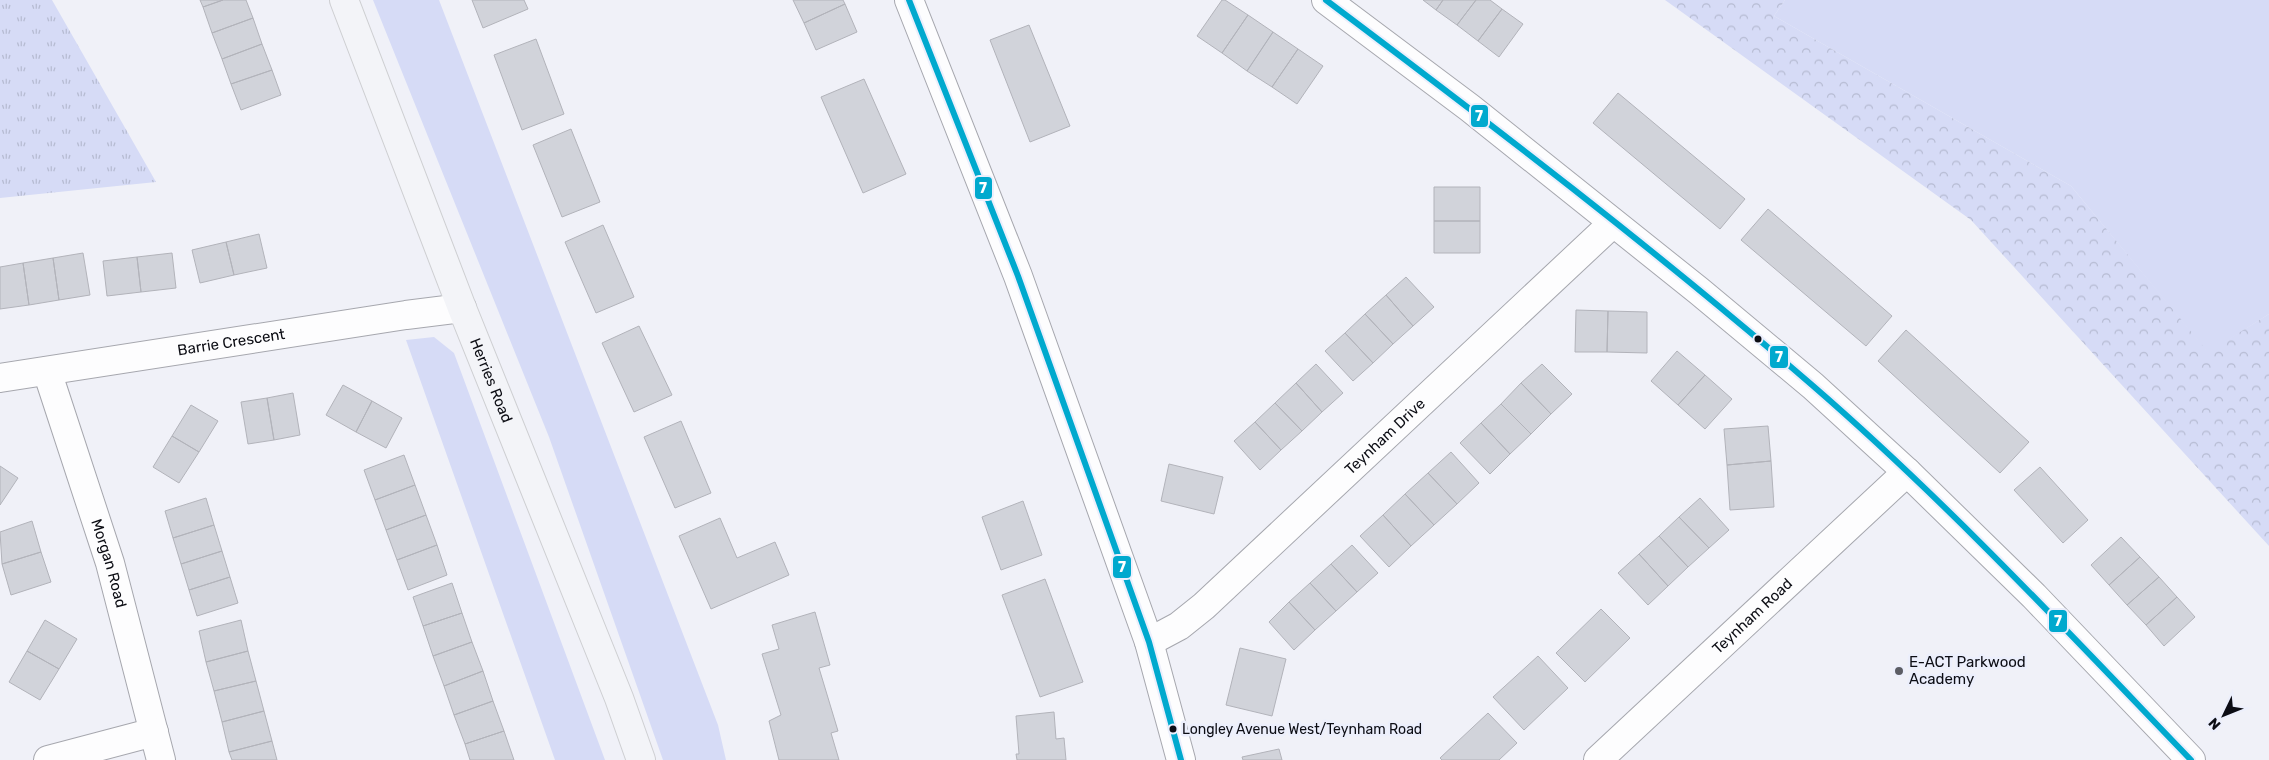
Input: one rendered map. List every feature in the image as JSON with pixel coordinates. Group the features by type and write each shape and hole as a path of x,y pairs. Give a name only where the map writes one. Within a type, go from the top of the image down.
{"main road":[{"name":"Herries Road","path":"344,0 462,308 619,698 640,760"}],"street":[{"path":"909,0 1018,276 1150,642 1181,760"},
{"path":"1326,0 1470,108 1699,291 1813,386 1907,472 2034,596 2191,760"},
{"name":"Teynham Drive","path":"1150,642 1179,626 1204,606 1613,223"},
{"name":"Barrie Crescent","path":"0,378 462,308"},
{"name":"Morgan Road","path":"47,371 110,563 161,760"},
{"name":"Teynham Road","path":"1598,760 1907,472"},
{"path":"48,760 154,732"}],"green space":[{"path":"0,0 52,0 156,182 0,198"},
{"path":"373,0 439,0 718,725 726,760 663,760 549,437"},
{"path":"1665,0 1785,0 1774,16 2071,186 2208,352 2269,314 2269,546 1971,220"},
{"path":"1785,0 2269,0 2269,314 2208,353 2071,186 1774,16"},
{"path":"434,337 454,353 605,760 555,760 406,340"}],"building":[{"path":"200,0 223,0 203,7"},
{"path":"223,0 246,0 253,18 212,33 203,7"},
{"path":"472,0 524,0 528,9 483,28"},
{"path":"793,0 843,0 845,4 804,23"},
{"path":"1222,0 1248,15 1222,53 1197,36"},
{"path":"1423,0 1443,0 1436,10"},
{"path":"1443,0 1476,0 1457,25 1436,10"},
{"path":"1476,0 1490,0 1502,9 1478,41 1457,25"},
{"path":"845,4 857,32 816,50 804,23"},
{"path":"1502,9 1523,24 1499,57 1478,41"},
{"path":"1248,15 1273,32 1247,71 1222,53"},
{"path":"253,18 262,44 222,59 212,33"},
{"path":"1029,25 1070,126 1030,142 990,40"},
{"path":"1273,32 1298,49 1272,87 1247,71"},
{"path":"536,39 564,114 522,130 494,55"},
{"path":"262,44 272,70 231,84 222,59"},
{"path":"1298,49 1323,66 1297,104 1272,87"},
{"path":"272,70 281,95 241,110 231,84"},
{"path":"864,79 906,174 863,193 821,97"},
{"path":"1618,93 1745,199 1720,229 1593,123"},
{"path":"571,129 600,202 562,217 533,145"},
{"path":"1434,187 1480,187 1480,221 1434,221"},
{"path":"1768,209 1892,316 1866,346 1741,240"},
{"path":"1434,221 1480,221 1480,253 1434,253"},
{"path":"603,225 634,297 596,313 565,242"},
{"path":"259,234 267,268 234,275 226,242"},
{"path":"226,242 234,275 200,283 192,250"},
{"path":"83,253 90,295 59,300 53,258"},
{"path":"172,253 176,288 141,292 137,257"},
{"path":"137,257 141,292 107,296 103,261"},
{"path":"53,258 59,300 29,305 23,263"},
{"path":"23,263 29,305 0,309 0,267"},
{"path":"1406,277 1434,307 1413,326 1386,295"},
{"path":"1386,295 1413,326 1393,344 1365,314"},
{"path":"1576,310 1608,311 1607,352 1575,352"},
{"path":"1608,311 1647,312 1647,353 1607,352"},
{"path":"1365,314 1393,344 1373,363 1345,333"},
{"path":"639,326 672,395 634,412 602,343"},
{"path":"1906,330 2029,442 2000,473 1878,361"},
{"path":"1345,333 1373,363 1353,381 1325,351"},
{"path":"1677,351 1705,375 1678,405 1651,381"},
{"path":"1316,364 1343,393 1322,412 1296,383"},
{"path":"1542,364 1572,394 1551,414 1521,383"},
{"path":"1705,375 1732,399 1705,429 1678,405"},
{"path":"1296,383 1322,412 1302,431 1275,403"},
{"path":"1521,383 1551,414 1531,434 1501,404"},
{"path":"343,385 372,401 356,432 326,415"},
{"path":"293,393 300,435 274,440 267,398"},
{"path":"267,398 274,440 248,444 241,402"},
{"path":"372,401 402,418 386,448 356,432"},
{"path":"1275,403 1302,431 1281,450 1255,422"},
{"path":"1501,404 1531,434 1510,454 1481,423"},
{"path":"191,405 218,421 199,452 172,436"},
{"path":"681,421 711,493 675,508 644,437"},
{"path":"1255,422 1281,450 1260,470 1234,441"},
{"path":"1481,423 1510,454 1490,474 1460,443"},
{"path":"1768,426 1771,461 1727,465 1724,429"},
{"path":"172,436 199,452 179,483 153,467"},
{"path":"1451,452 1479,483 1457,504 1428,473"},
{"path":"404,455 415,485 375,500 364,470"},
{"path":"1771,461 1774,507 1730,510 1727,465"},
{"path":"1169,464 1223,477 1214,514 1161,501"},
{"path":"0,466 18,478 0,505"},
{"path":"2040,467 2088,520 2063,543 2014,490"},
{"path":"1428,473 1457,504 1434,525 1405,494"},
{"path":"415,485 426,515 386,530 375,500"},
{"path":"1405,494 1434,525 1411,546 1383,515"},
{"path":"206,498 214,525 173,538 165,511"},
{"path":"1700,498 1729,530 1709,548 1679,517"},
{"path":"1023,501 1042,555 1001,570 982,517"},
{"path":"426,515 437,545 397,560 386,530"},
{"path":"1383,515 1411,546 1389,567 1360,536"},
{"path":"1679,517 1709,548 1688,567 1659,536"},
{"path":"720,518 737,558 775,542 789,575 711,609 679,536"},
{"path":"32,521 41,552 2,564 0,532"},
{"path":"214,525 222,551 181,564 173,538"},
{"path":"1659,536 1688,567 1668,586 1639,554"},
{"path":"2121,537 2140,557 2109,585 2091,565"},
{"path":"437,545 447,575 408,590 397,560"},
{"path":"1352,545 1378,573 1357,592 1331,564"},
{"path":"222,551 230,577 189,590 181,564"},
{"path":"41,552 51,582 11,595 2,564"},
{"path":"1639,554 1668,586 1648,605 1618,573"},
{"path":"2140,557 2159,577 2127,605 2109,585"},
{"path":"1331,564 1357,592 1336,611 1310,583"},
{"path":"230,577 238,603 197,616 189,590"},
{"path":"2159,577 2177,597 2146,625 2127,605"},
{"path":"1045,579 1083,682 1040,697 1002,595"},
{"path":"452,583 462,613 423,626 413,597"},
{"path":"1310,583 1336,611 1315,630 1289,602"},
{"path":"2177,597 2195,617 2164,646 2146,625"},
{"path":"1289,602 1315,630 1294,650 1269,622"},
{"path":"1601,609 1630,638 1585,682 1556,653"},
{"path":"815,612 830,665 819,668 838,731 831,733 839,760 779,760 769,721 781,715 762,654 779,649 772,625"},
{"path":"462,613 472,642 433,656 423,626"},
{"path":"45,620 77,639 59,669 27,651"},
{"path":"241,620 248,651 206,662 199,631"},
{"path":"472,642 483,671 444,686 433,656"},
{"path":"1240,648 1286,659 1272,716 1226,705"},
{"path":"27,651 59,669 40,700 9,682"},
{"path":"248,651 256,681 214,691 206,662"},
{"path":"1538,656 1568,688 1524,730 1493,697"},
{"path":"483,671 493,701 454,715 444,686"},
{"path":"256,681 264,711 222,722 214,691"},
{"path":"493,701 504,731 465,744 454,715"},
{"path":"264,711 272,741 229,752 222,722"},
{"path":"1054,712 1056,739 1064,738 1066,760 1017,760 1016,754 1019,754 1016,716"},
{"path":"1488,713 1517,743 1499,760 1442,760 1440,758"},
{"path":"504,731 514,760 470,760 465,744"},
{"path":"272,741 277,760 232,760 229,752"},
{"path":"1279,749 1282,760 1243,760 1242,757"}],"transit line":[{"name":"7","path":"909,0 1018,276 1149,642 1181,760"},
{"name":"7","path":"1326,0 1572,188 1693,285 1812,385 1862,429 2006,568 2191,760"}],"place":[{"name":"E-ACT Parkwood Academy","path":"1899,671"},
{"name":"Longley Avenue West/Teynham Road","path":"1173,729"}]}
